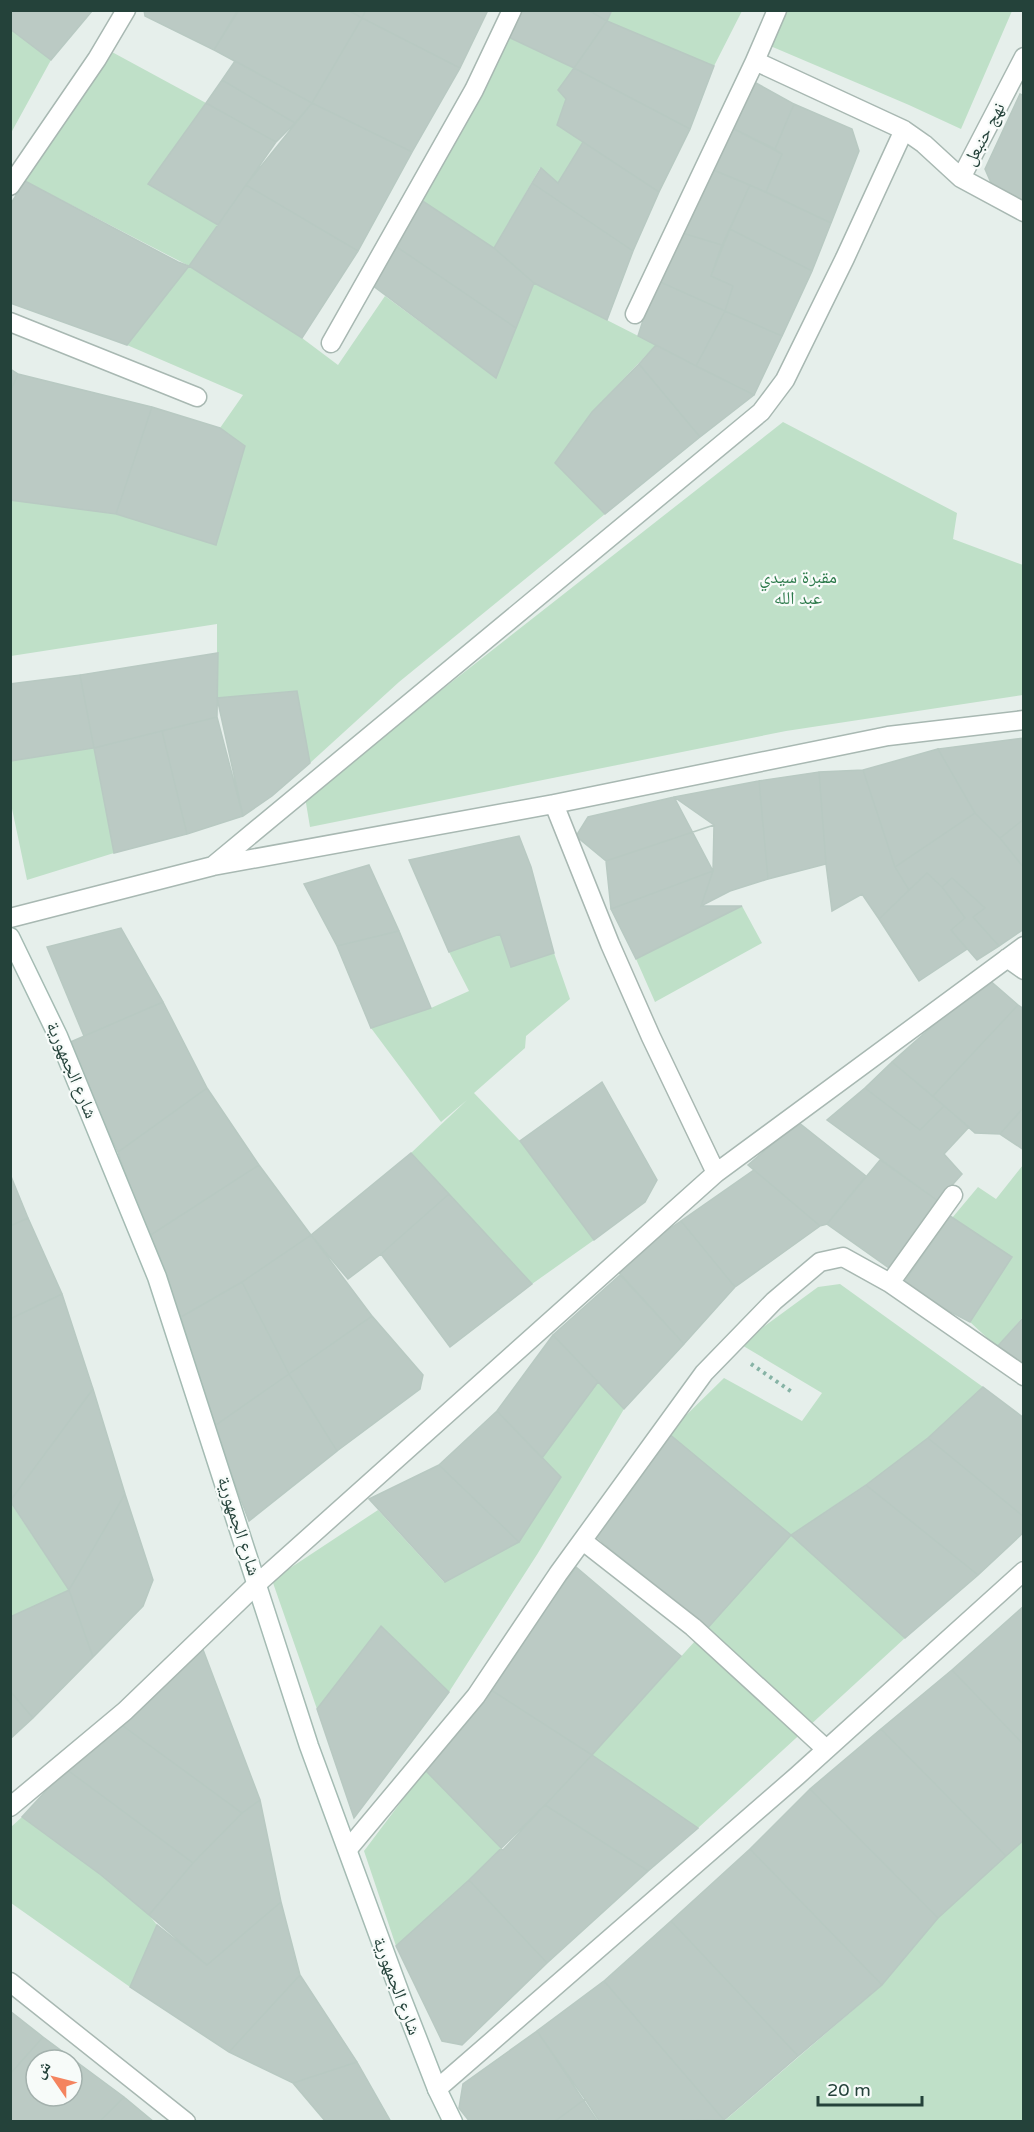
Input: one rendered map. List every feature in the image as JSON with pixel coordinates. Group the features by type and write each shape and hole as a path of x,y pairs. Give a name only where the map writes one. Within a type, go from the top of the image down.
{"street":[{"path":"10,186 97,59 126,10"},
{"path":"331,343 474,90 512,10"},
{"path":"635,314 777,10"},
{"name":"نهج حنبعل","path":"961,178 1023,57"},
{"path":"755,61 904,130 924,144 961,178 1023,212"},
{"path":"213,866 761,412 785,380 904,130"},
{"path":"10,322 197,397"},
{"path":"10,918 213,866 554,804 888,736 1023,720"},
{"path":"554,804 610,944 651,1037 716,1173"},
{"name":"شارع الجمهورية","path":"10,937 63,1047 157,1277 309,1746 437,2089 453,2121"},
{"path":"10,1807 125,1710 258,1583 716,1173 1023,946"},
{"path":"1007,958 1023,970"},
{"path":"890,1283 953,1196"},
{"path":"348,1849 476,1696 606,1506 704,1373 774,1300 820,1262 843,1257 890,1283 1023,1376"},
{"path":"583,1541 693,1627 826,1749"},
{"path":"437,2089 826,1749 1023,1571"},
{"path":"10,1982 186,2121"}],"path":[{"path":"729,1348 792,1392"}],"green space":[{"path":"612,11 742,11 714,66 607,21"},
{"path":"784,11 1012,11 961,129 768,45"},
{"path":"11,29 51,60 11,133"},
{"path":"504,35 574,68 558,90 566,99 557,125 583,142 558,183 540,168 494,248 418,198"},
{"path":"112,52 206,103 149,184 218,225 189,266 25,181"},
{"path":"189,266 302,338 338,365 385,296 496,378 534,283 656,345 592,412 555,463 605,514 399,682 310,763 297,691 217,698 217,624 11,656 11,500 116,514 215,544 245,446 220,428 243,395 127,345"},
{"name":"مقبرة سيدي عبد الله","path":"783,422 957,513 953,539 1023,565 1023,695 786,731 310,827 305,797"},
{"path":"94,748 114,853 27,880 11,804 10,761"},
{"path":"742,906 762,943 655,1002 636,959"},
{"path":"500,934 511,967 554,953 570,999 526,1036 525,1048 474,1093 520,1141 594,1240 532,1284 411,1153 467,1100 441,1122 371,1028 431,1008 469,991 449,952"},
{"path":"1023,1165 1023,1317 997,1347 970,1322 1012,1257 952,1218 978,1187 996,1199"},
{"path":"840,1284 983,1387 911,1454 791,1535 741,1502 668,1433 724,1378 802,1421 822,1393 740,1344 818,1287"},
{"path":"598,1382 624,1409 538,1553 449,1692 381,1626 317,1709 272,1580 378,1510 444,1582 519,1542 561,1477 542,1458"},
{"path":"10,1502 69,1590 10,1641"},
{"path":"791,1535 905,1638 698,1828 592,1755"},
{"path":"425,1770 503,1850 396,1946 364,1851"},
{"path":"22,1817 101,1875 149,1915 157,1925 130,1987 11,1903 11,1827"},
{"path":"1023,1840 1023,2121 723,2122 882,1985 938,1918"}],"building":[{"path":"10,10 92,11 51,60 10,29"},
{"path":"144,10 238,10 214,50 145,16"},
{"path":"239,10 348,10 362,18 312,103 214,50"},
{"path":"348,10 366,10 362,18"},
{"path":"366,10 488,10 460,68 362,18"},
{"path":"517,10 588,10 607,21 574,68 504,35"},
{"path":"588,10 612,10 607,21"},
{"path":"362,18 460,68 412,152 312,103"},
{"path":"607,21 714,66 690,129 574,68"},
{"path":"235,61 312,103 295,123 222,80"},
{"path":"574,68 690,129 659,192 557,125 566,99 558,90"},
{"path":"222,80 295,123 276,142 206,103"},
{"path":"747,80 794,104 775,149 730,127"},
{"path":"1020,94 1024,96 1024,205 995,192 985,169"},
{"path":"206,103 276,142 218,225 148,184"},
{"path":"312,103 412,152 358,251 246,185"},
{"path":"794,104 852,129 859,151 831,223 766,192 782,154 775,149"},
{"path":"730,127 782,154 766,192 711,169"},
{"path":"583,142 659,192 633,251 532,183 541,168 558,183"},
{"path":"711,169 750,185 722,245 679,232"},
{"path":"25,181 189,266 127,345 10,303 10,205"},
{"path":"532,183 633,251 607,320 534,283 494,248"},
{"path":"246,185 358,251 302,338 189,266"},
{"path":"750,185 831,223 812,271 730,229"},
{"path":"418,198 494,248 534,283 516,328 394,245"},
{"path":"730,229 812,271 782,336 725,311 733,286 711,276"},
{"path":"679,232 722,245 711,276 733,286 725,311 656,280"},
{"path":"394,245 516,328 496,378 372,285"},
{"path":"656,280 725,311 696,366 638,336"},
{"path":"725,311 782,336 754,395 696,366"},
{"path":"656,345 754,395 700,437 639,364"},
{"path":"639,364 700,437 605,514 555,463 592,412"},
{"path":"10,369 18,374 10,392"},
{"path":"18,374 152,407 116,514 10,500 10,392"},
{"path":"152,407 220,428 245,446 216,545 116,514"},
{"path":"218,653 217,717 94,748 80,675"},
{"path":"80,675 94,748 10,761 10,684"},
{"path":"297,691 310,763 272,796 243,816 217,698"},
{"path":"217,717 243,816 187,834 162,731"},
{"path":"162,731 187,834 114,853 94,748"},
{"path":"1024,738 1024,819 1000,838 975,813 938,749"},
{"path":"938,749 975,813 895,867 863,770"},
{"path":"863,770 895,867 909,890 879,919 862,894 832,911 826,864 819,772"},
{"path":"819,772 826,864 768,879 759,781"},
{"path":"759,781 768,879 730,891 701,906 713,871 674,797"},
{"path":"674,797 714,825 606,861 576,836 588,817"},
{"path":"975,813 1000,838 1024,868 1024,929 999,946 973,917 985,908 952,878 942,887 927,873 909,890 895,867"},
{"path":"1024,819 1024,868 1000,838"},
{"path":"714,825 713,871 611,909 606,861"},
{"path":"519,836 531,867 554,953 511,967 500,934 449,952 409,860"},
{"path":"369,865 399,931 337,946 304,884"},
{"path":"713,871 701,906 742,906 636,959 611,909"},
{"path":"927,873 942,887 965,918 951,930 967,949 919,981 879,919"},
{"path":"952,878 985,908 973,917 999,946 977,960 951,930 965,918 942,887"},
{"path":"121,928 163,1002 84,1036 47,947"},
{"path":"399,931 431,1008 371,1028 337,946"},
{"path":"987,978 1018,1005 933,1096 892,1062"},
{"path":"163,1002 207,1088 118,1152 66,1044"},
{"path":"1018,1005 1024,1009 1024,1107 1000,1134 975,1133 933,1096"},
{"path":"892,1062 944,1106 920,1130 865,1088"},
{"path":"602,1082 657,1180 645,1202 594,1240 520,1141"},
{"path":"207,1088 259,1165 146,1238 118,1152"},
{"path":"865,1088 920,1130 944,1106 969,1127 944,1154 962,1174 938,1201 827,1120"},
{"path":"1024,1107 1024,1150 1000,1134"},
{"path":"798,1122 866,1176 827,1224 820,1226 748,1165"},
{"path":"411,1153 449,1194 381,1254 348,1279 311,1235"},
{"path":"880,1160 938,1201 889,1268 827,1224"},
{"path":"259,1165 311,1235 242,1282 181,1317 146,1238"},
{"path":"754,1170 820,1226 735,1287 681,1221"},
{"path":"10,1174 28,1218 10,1226"},
{"path":"449,1194 532,1284 450,1347 381,1254"},
{"path":"950,1216 1012,1257 970,1322 905,1288 905,1281"},
{"path":"28,1218 62,1294 10,1319 10,1226"},
{"path":"681,1221 735,1287 684,1344 614,1267"},
{"path":"311,1235 372,1316 289,1374 242,1282"},
{"path":"620,1275 684,1344 624,1409 553,1335"},
{"path":"242,1282 289,1374 213,1427 181,1317"},
{"path":"62,1294 93,1389 10,1501 10,1319"},
{"path":"372,1316 423,1375 420,1389 337,1451 289,1374"},
{"path":"1024,1317 1024,1368 997,1347"},
{"path":"553,1335 598,1382 542,1458 497,1411"},
{"path":"289,1374 337,1451 249,1521 213,1427"},
{"path":"983,1387 1024,1418 1024,1517 928,1438"},
{"path":"93,1389 125,1494 69,1590 10,1501"},
{"path":"497,1411 561,1477 519,1542 439,1465"},
{"path":"668,1433 791,1535 705,1631 593,1534"},
{"path":"928,1438 1024,1517 1024,1532 978,1575 866,1485"},
{"path":"439,1465 519,1542 445,1582 369,1499"},
{"path":"866,1485 978,1575 905,1638 791,1535"},
{"path":"125,1494 153,1580 143,1606 93,1657 69,1590"},
{"path":"576,1567 681,1656 592,1755 488,1688"},
{"path":"69,1590 93,1657 33,1718 10,1691 10,1617"},
{"path":"1024,1606 1024,1745 952,1670"},
{"path":"381,1626 449,1692 354,1818 317,1709"},
{"path":"202,1647 260,1800 242,1813 119,1723"},
{"path":"952,1670 1024,1745 1024,1840 1006,1856 881,1729"},
{"path":"488,1688 592,1755 503,1850 425,1770"},
{"path":"10,1691 33,1718 10,1739"},
{"path":"119,1723 242,1813 193,1863 66,1769"},
{"path":"881,1729 1006,1856 938,1918 810,1789"},
{"path":"592,1755 698,1828 648,1871 545,1805"},
{"path":"66,1769 193,1863 149,1915 101,1875 22,1817"},
{"path":"810,1789 938,1918 882,1985 750,1849"},
{"path":"260,1800 281,1902 207,1965 149,1915 193,1863 242,1813"},
{"path":"545,1805 648,1871 547,1963 469,1880"},
{"path":"750,1849 882,1985 798,2056 671,1921"},
{"path":"469,1880 547,1963 462,2045 442,2041 396,1946"},
{"path":"281,1902 300,1975 229,2052 130,1987 157,1925 207,1965"},
{"path":"671,1921 798,2056 724,2120 604,1981"},
{"path":"300,1975 357,2062 293,2083 229,2052"},
{"path":"604,1981 724,2120 598,2122 537,2031"},
{"path":"10,2011 43,2037 33,2048 24,2048 24,2058 10,2074"},
{"path":"537,2031 585,2099 554,2122 470,2122 459,2108 463,2084"},
{"path":"43,2037 58,2048 33,2048"},
{"path":"24,2058 24,2108 84,2108 84,2067 124,2097 99,2122 10,2122 10,2074"},
{"path":"357,2062 391,2122 326,2122 293,2083"},
{"path":"124,2097 154,2122 99,2122"},
{"path":"585,2099 600,2122 554,2122"}]}
